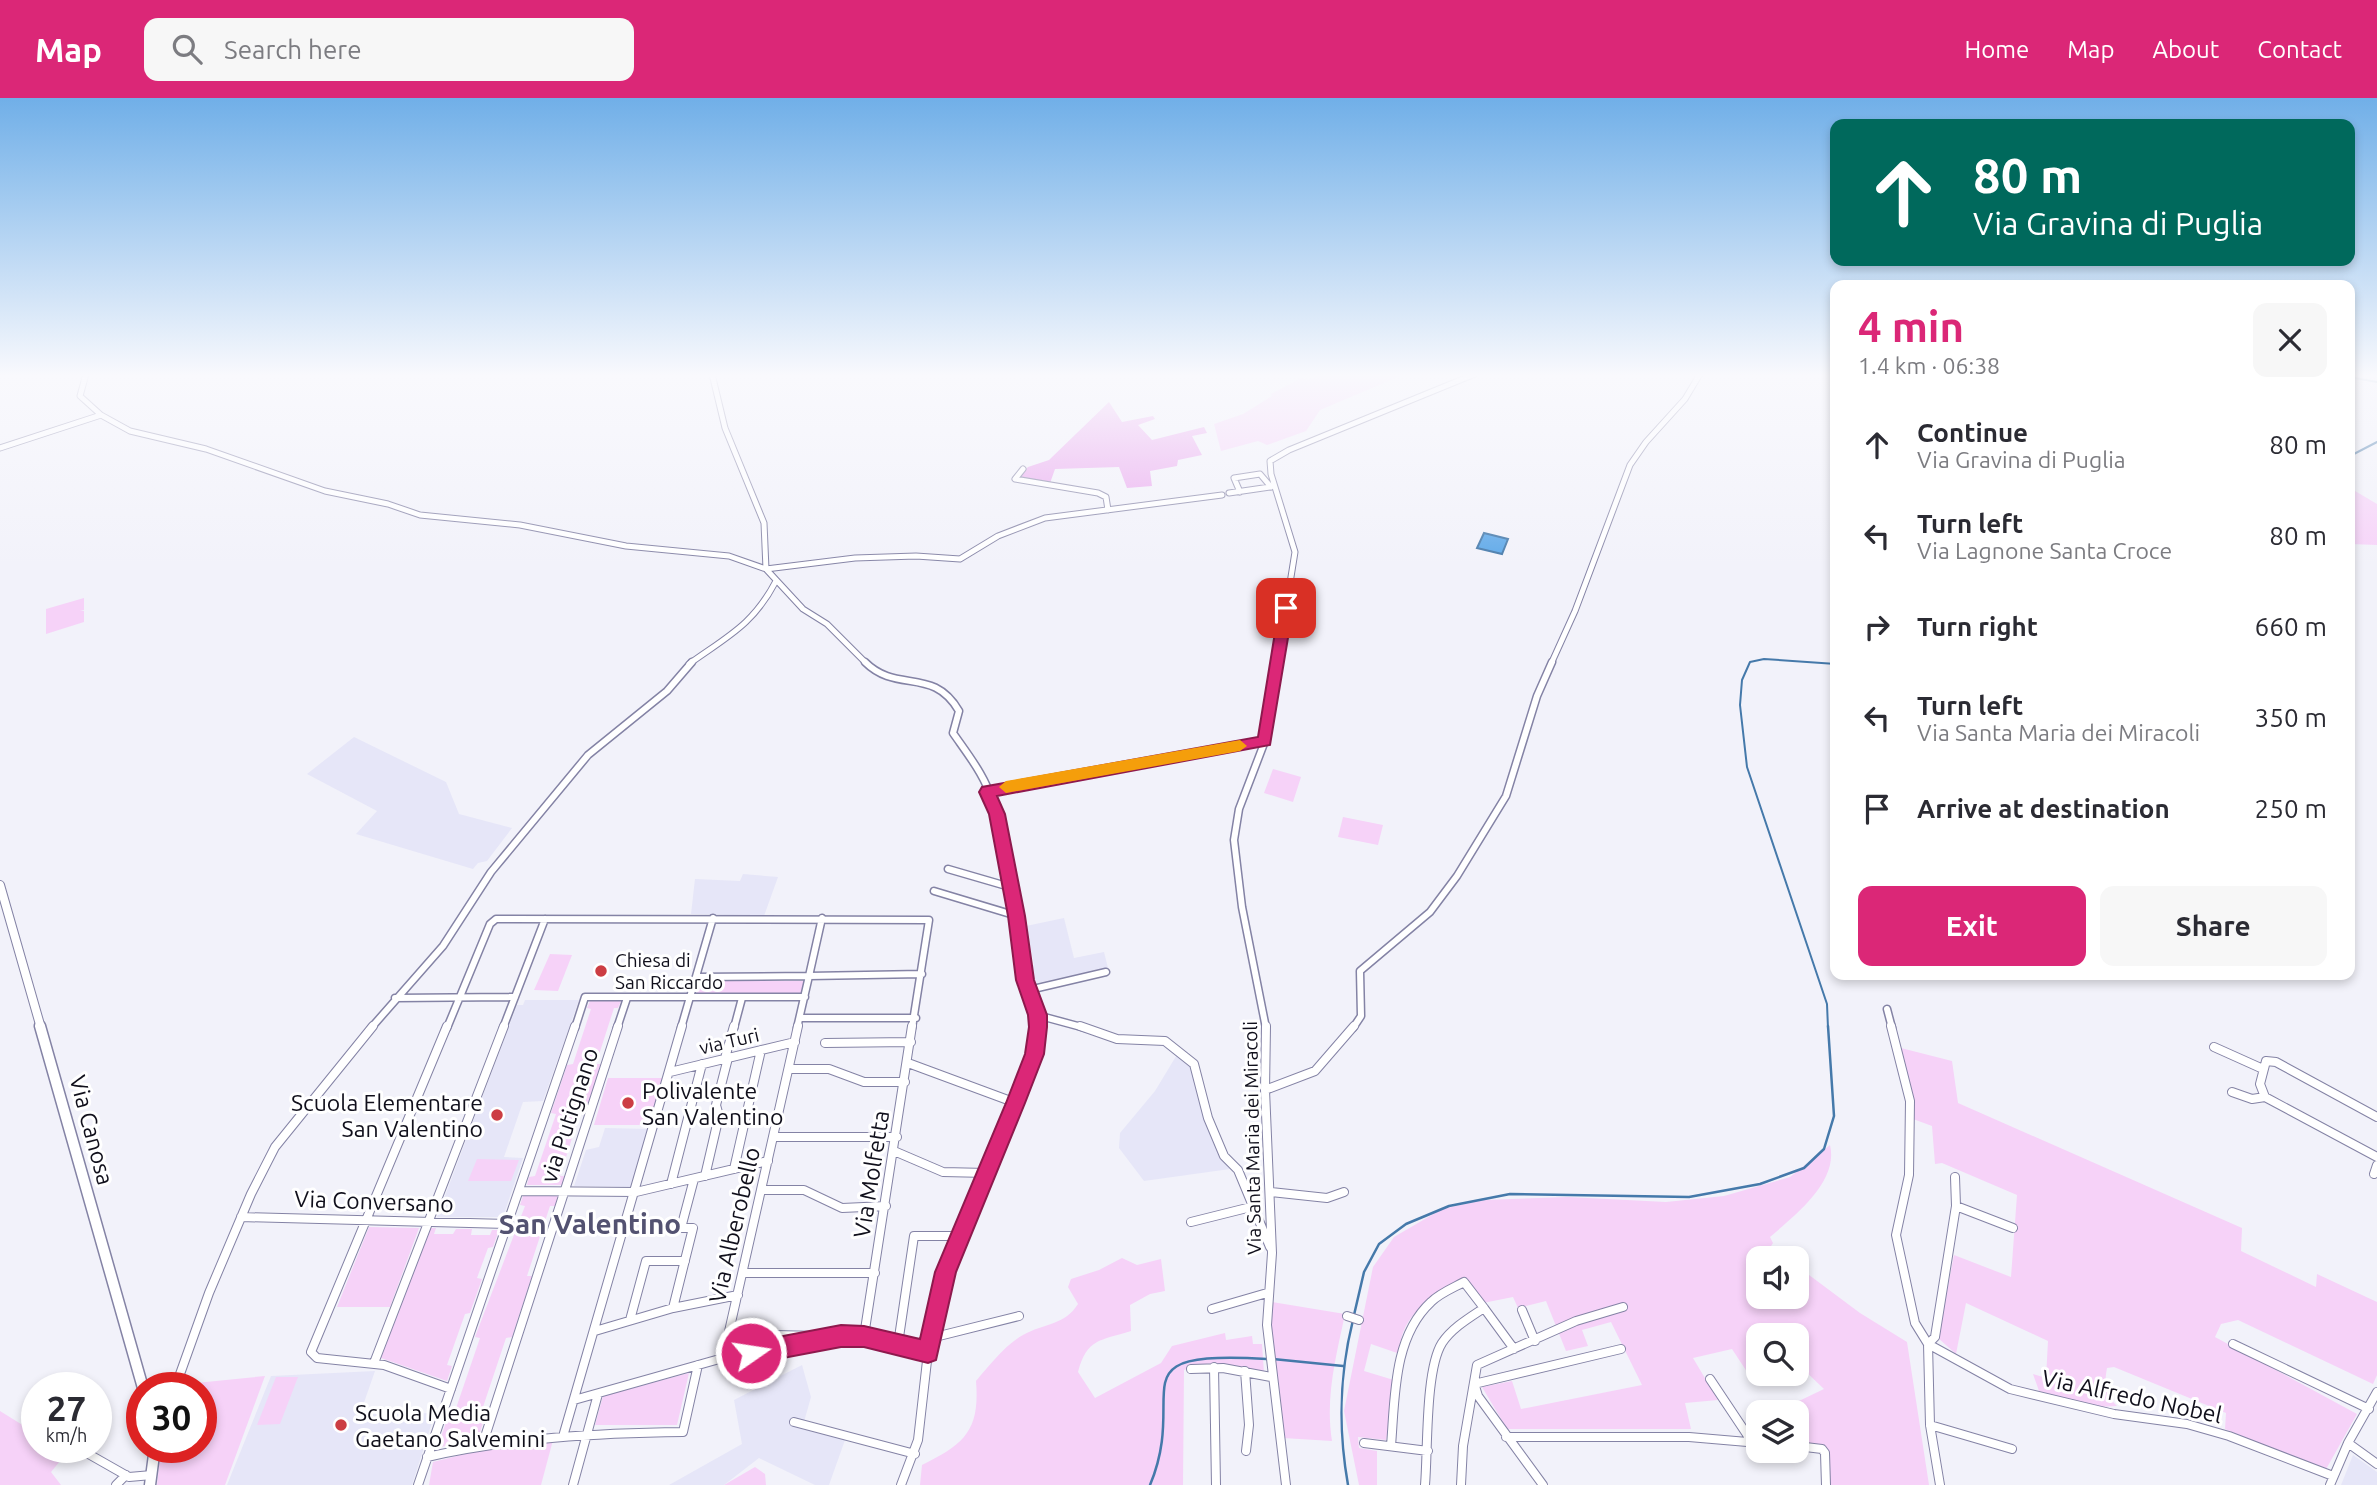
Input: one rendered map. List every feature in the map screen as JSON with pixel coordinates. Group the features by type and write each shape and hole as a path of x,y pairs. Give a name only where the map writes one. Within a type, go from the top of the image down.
{"main road":[{"name":"Via Canosa","path":"0,885 138,1372"}],"street":[{"path":"0,448 28,439"},
{"path":"163,439 206,449 318,488 388,504 420,515 520,525 626,546 729,556 766,569 845,558 929,556 960,559 998,536 1028,523 1222,495"},
{"path":"729,439 764,523 766,569 776,581 803,609 827,624 873,670 889,677 941,688 949,694 959,712 953,733 975,764 997,814 1017,916 1025,980 1037,1015 1034,1054 946,1272 928,1352 915,1454 901,1485"},
{"name":"Via Santa Maria dei Miracoli","path":"1286,1485 1271,1377 1267,1293 1272,1253 1265,1090 1266,1018 1242,907 1234,840 1239,809 1265,741 1295,552 1273,487 1270,461 1317,439"},
{"path":"1265,1090 1314,1071 1349,1034 1361,1016 1360,971 1430,912 1486,830 1512,782 1537,696 1575,611 1630,465 1640,448 1650,439"},
{"path":"1023,468 1015,479 1098,493 1106,497 1108,510"},
{"path":"1240,492 1234,478 1261,474 1265,484 1273,487"},
{"path":"1229,494 1273,487"},
{"path":"181,1372 241,1217 275,1147 395,998 443,946 491,872 588,755 667,691 689,664 749,622 762,608 776,581"},
{"path":"987,792 1265,741"},
{"path":"948,869 1010,887"},
{"path":"934,891 1017,916"},
{"path":"564,1433 636,1192 713,918"},
{"path":"451,1389 374,1363 317,1357 311,1352 490,924 496,919 822,918"},
{"name":"Via Molfetta","path":"822,918 929,920 916,1017 864,1336"},
{"name":"Via Alberobello","path":"723,1358 822,918"},
{"path":"374,1363 545,919"},
{"path":"1030,990 1107,972"},
{"path":"696,977 922,974"},
{"path":"395,998 515,997"},
{"path":"418,1485 585,997 805,997"},
{"name":"via Putignano","path":"483,1443 627,998"},
{"path":"705,1176 719,1116 716,1105 742,998"},
{"path":"1887,1009 1910,1101 1909,1175 1896,1235 1915,1323 1928,1344 1930,1425 1940,1485"},
{"path":"1037,1015 1063,1020 1117,1039 1165,1041 1194,1064 1213,1130 1224,1156 1238,1170 1272,1253"},
{"path":"800,1018 916,1017"},
{"name":"via Turi","path":"670,1072 795,1042"},
{"path":"825,1042 911,1042"},
{"path":"2214,1047 2263,1069"},
{"path":"734,1169 761,1050"},
{"path":"2265,1097 2260,1084 2263,1069 2266,1061 2276,1062 2377,1117"},
{"path":"908,1063 1016,1103"},
{"path":"671,1184 702,1064"},
{"path":"789,1069 829,1069 864,1082 905,1083"},
{"path":"2232,1092 2252,1098 2265,1097 2377,1157"},
{"path":"404,1131 463,1132"},
{"path":"773,1137 897,1137"},
{"path":"894,1151 943,1172 987,1173"},
{"path":"519,1191 636,1192 768,1161"},
{"path":"2374,1174 2377,1165"},
{"path":"1928,1344 1936,1337 1956,1206 1955,1177"},
{"path":"673,1308 694,1228 681,1228 694,1178"},
{"path":"761,1191 804,1190 842,1208 886,1206"},
{"path":"1271,1192 1327,1199 1344,1192"},
{"path":"1191,1222 1255,1206"},
{"path":"1956,1206 2013,1228"},
{"name":"Via Conversano","path":"241,1217 507,1224"},
{"path":"898,1344 914,1236 960,1236"},
{"path":"630,1320 646,1261 685,1261"},
{"path":"743,1273 875,1273"},
{"path":"1391,1447 1408,1335 1433,1300 1464,1282 1514,1349"},
{"path":"1212,1309 1267,1293"},
{"path":"594,1331 673,1308 738,1294"},
{"path":"1461,1485 1473,1381 1480,1363 1576,1321 1623,1307"},
{"path":"1425,1485 1437,1354 1455,1328 1485,1308"},
{"path":"1522,1310 1535,1341"},
{"path":"931,1338 1019,1316"},
{"path":"1347,1316 1359,1320"},
{"path":"729,1334 864,1336 928,1352"},
{"path":"575,1400 723,1358 841,1336"},
{"name":"Via Alfredo Nobel","path":"1928,1344 2010,1389 2114,1413 2187,1424 2229,1436 2332,1481"},
{"path":"2233,1344 2369,1409"},
{"path":"1473,1381 1621,1349"},
{"path":"427,1457 483,1443 564,1433 683,1432 698,1365"},
{"path":"1191,1369 1214,1367 1271,1377"},
{"path":"1214,1367 1216,1485"},
{"path":"1245,1371 1249,1424 1246,1451"},
{"path":"1710,1379 1746,1430"},
{"path":"1473,1381 1478,1396 1543,1485"},
{"path":"2332,1481 2348,1443 2377,1392"},
{"path":"573,1485 598,1394"},
{"path":"794,1422 915,1454"},
{"path":"1930,1425 2012,1449"},
{"path":"1506,1437 1678,1437 1746,1442"},
{"path":"1364,1443 1428,1451"},
{"path":"2348,1443 2377,1464"},
{"path":"1809,1447 1822,1449 1825,1453 1826,1485"},
{"path":"423,1485 427,1457"},
{"path":"105,1463 126,1475 151,1480"},
{"path":"116,1485 126,1475"}],"shaded area":[{"path":"1071,439 1193,439 1202,455 1178,460 1177,466 1150,471 1152,486 1127,488 1119,467 1055,469 1049,486 1018,477 1028,467 1049,460"},
{"path":"1218,439 1284,439 1267,445 1258,441 1221,451"},
{"path":"2355,491 2377,504 2377,545 2355,544"},
{"path":"84,598 84,610 80,611 84,611 84,622 46,634 46,609"},
{"path":"354,737 446,782 459,814 512,828 487,861 478,863 473,869 356,834 377,811 307,774"},
{"path":"1273,769 1301,777 1293,802 1264,793"},
{"path":"1343,817 1383,825 1378,845 1338,837"},
{"path":"743,874 778,877 764,916 691,914 695,879 740,881"},
{"path":"1064,918 1074,958 1104,952 1108,968 1032,984 1028,966 1034,965 1026,926"},
{"path":"550,954 572,955 558,991 534,990"},
{"path":"700,981 805,981 802,995 696,995"},
{"name":"Scuola Elementare San Valentino","path":"525,1000 579,1000 543,1101 523,1102 504,1157 523,1158 503,1217 437,1217 517,1005 523,1005"},
{"path":"590,1001 621,1001 618,1008 614,1008 596,1064 601,1064 585,1113 580,1113 560,1176 565,1176 562,1185 527,1185 529,1177 535,1176 556,1114 551,1113 567,1065 573,1064 591,1009 587,1008"},
{"path":"1897,1047 1952,1061 1958,1103 2242,1228 2241,1251 2316,1287 2317,1274 2377,1302 2377,1375 2373,1384 2238,1320 2221,1324 2215,1337 2357,1414 2325,1471 2225,1429 2226,1413 2114,1367 2107,1368 2106,1384 2110,1398 2117,1406 2097,1407 2039,1391 2033,1374 2046,1378 2048,1341 1966,1303 1956,1354 1938,1338 1954,1255 2011,1277 2017,1195 1942,1163 1935,1164 1932,1126 1913,1119"},
{"path":"1178,1053 1192,1066 1223,1159 1230,1169 1144,1181 1119,1148 1120,1133 1155,1091"},
{"name":"Polivalente San Valentino","path":"608,1078 663,1078 649,1125 594,1125"},
{"path":"605,1128 650,1129 632,1187 574,1186 586,1150 599,1147"},
{"path":"1830,1145 1828,1172 1812,1197 1770,1237 1773,1243 1771,1246 1746,1246 1746,1309 1809,1309 1809,1275 1860,1313 1907,1342 1929,1485 1829,1485 1826,1447 1809,1444 1809,1400 1801,1400 1824,1389 1809,1375 1809,1323 1746,1323 1746,1370 1732,1349 1693,1358 1718,1400 1685,1403 1691,1429 1507,1429 1482,1387 1512,1381 1521,1409 1642,1385 1611,1322 1582,1330 1588,1346 1566,1351 1546,1301 1518,1308 1513,1297 1483,1303 1465,1281 1430,1300 1411,1318 1401,1340 1400,1354 1371,1344 1364,1371 1397,1381 1386,1440 1358,1437 1359,1448 1377,1451 1377,1485 1359,1485 1344,1411 1373,1267 1394,1237 1442,1209 1484,1200 1568,1197 1666,1202 1724,1196 1790,1177"},
{"path":"477,1159 519,1160 511,1181 468,1181"},
{"path":"523,1196 558,1196 555,1206 550,1206 527,1276 532,1276 512,1337 506,1338 480,1416 485,1417 478,1438 437,1448 448,1417 453,1417 480,1338 475,1337 525,1206 520,1205"},
{"path":"369,1227 419,1228 390,1307 337,1307"},
{"path":"430,1228 436,1228 434,1234 453,1234 456,1229 472,1229 471,1235 490,1235 492,1230 499,1230 493,1247 488,1248 477,1278 482,1279 470,1313 465,1314 447,1365 452,1366 447,1381 381,1358"},
{"path":"1122,1258 1137,1265 1161,1259 1165,1291 1150,1294 1130,1305 1131,1331 1096,1342 1086,1353 1078,1372 1095,1398 1161,1363 1172,1346 1225,1333 1226,1340 1252,1336 1253,1344 1262,1344 1264,1373 1234,1365 1214,1364 1184,1370 1183,1485 920,1485 922,1465 949,1450 967,1434 975,1412 976,1381 992,1362 1016,1339 1060,1320 1072,1311 1078,1304 1068,1287 1071,1279 1099,1270"},
{"path":"1272,1302 1345,1314 1331,1393 1332,1441 1283,1438 1271,1347"},
{"path":"802,1365 811,1397 802,1429 845,1440 829,1485 815,1485 759,1458 724,1485 669,1485 742,1444 734,1400"},
{"name":"Scuola Media Gaetano Salvemini","path":"375,1371 360,1414 435,1413 412,1485 227,1485 271,1376"},
{"path":"689,1373 677,1425 595,1425 603,1396"},
{"path":"265,1376 225,1485 157,1485 159,1463 217,1463 217,1381"},
{"path":"276,1377 298,1377 280,1424 257,1425"},
{"path":"0,1411 21,1424 21,1463 58,1463 51,1472 61,1485 0,1485"},
{"path":"553,1440 541,1485 429,1485 433,1462 481,1450"},
{"path":"2353,1455 2377,1472 2377,1485 2341,1485"},
{"path":"755,1467 765,1474 766,1485 724,1485"}],"water":[{"path":"1484,533 1508,539 1502,554 1477,548"}],"waterway":[{"path":"2355,453 2377,442"},
{"path":"1828,1028 1827,1004 1747,767 1740,705 1742,680 1750,662 1764,659 1830,664"},
{"path":"1354,1315 1364,1272 1379,1244 1406,1224 1449,1206 1510,1194 1689,1197 1760,1184 1804,1168 1824,1149 1834,1116 1828,1026"},
{"path":"1348,1485 1341,1423 1345,1361 1353,1320"},
{"path":"1150,1485 1160,1452 1165,1383 1172,1370 1189,1362 1219,1358 1267,1359"},
{"path":"1273,1359 1343,1366"}],"slow traffic":[{"path":"1006,787 1240,746"}],"place":[{"name":"Chiesa di San Riccardo","path":"601,971"},
{"name":"Polivalente San Valentino","path":"628,1103"},
{"name":"Scuola Elementare San Valentino","path":"497,1115"},
{"name":"Scuola Media Gaetano Salvemini","path":"341,1425"}],"district":[{"name":"San Valentino","path":"590,1223"}],"route":[{"path":"751,1353 841,1336 864,1336 928,1352 946,1272 1016,1103 1034,1054 1038,1027 1037,1015 1025,980 1017,916 1000,844 997,814 987,792 1265,741 1286,608"}]}
